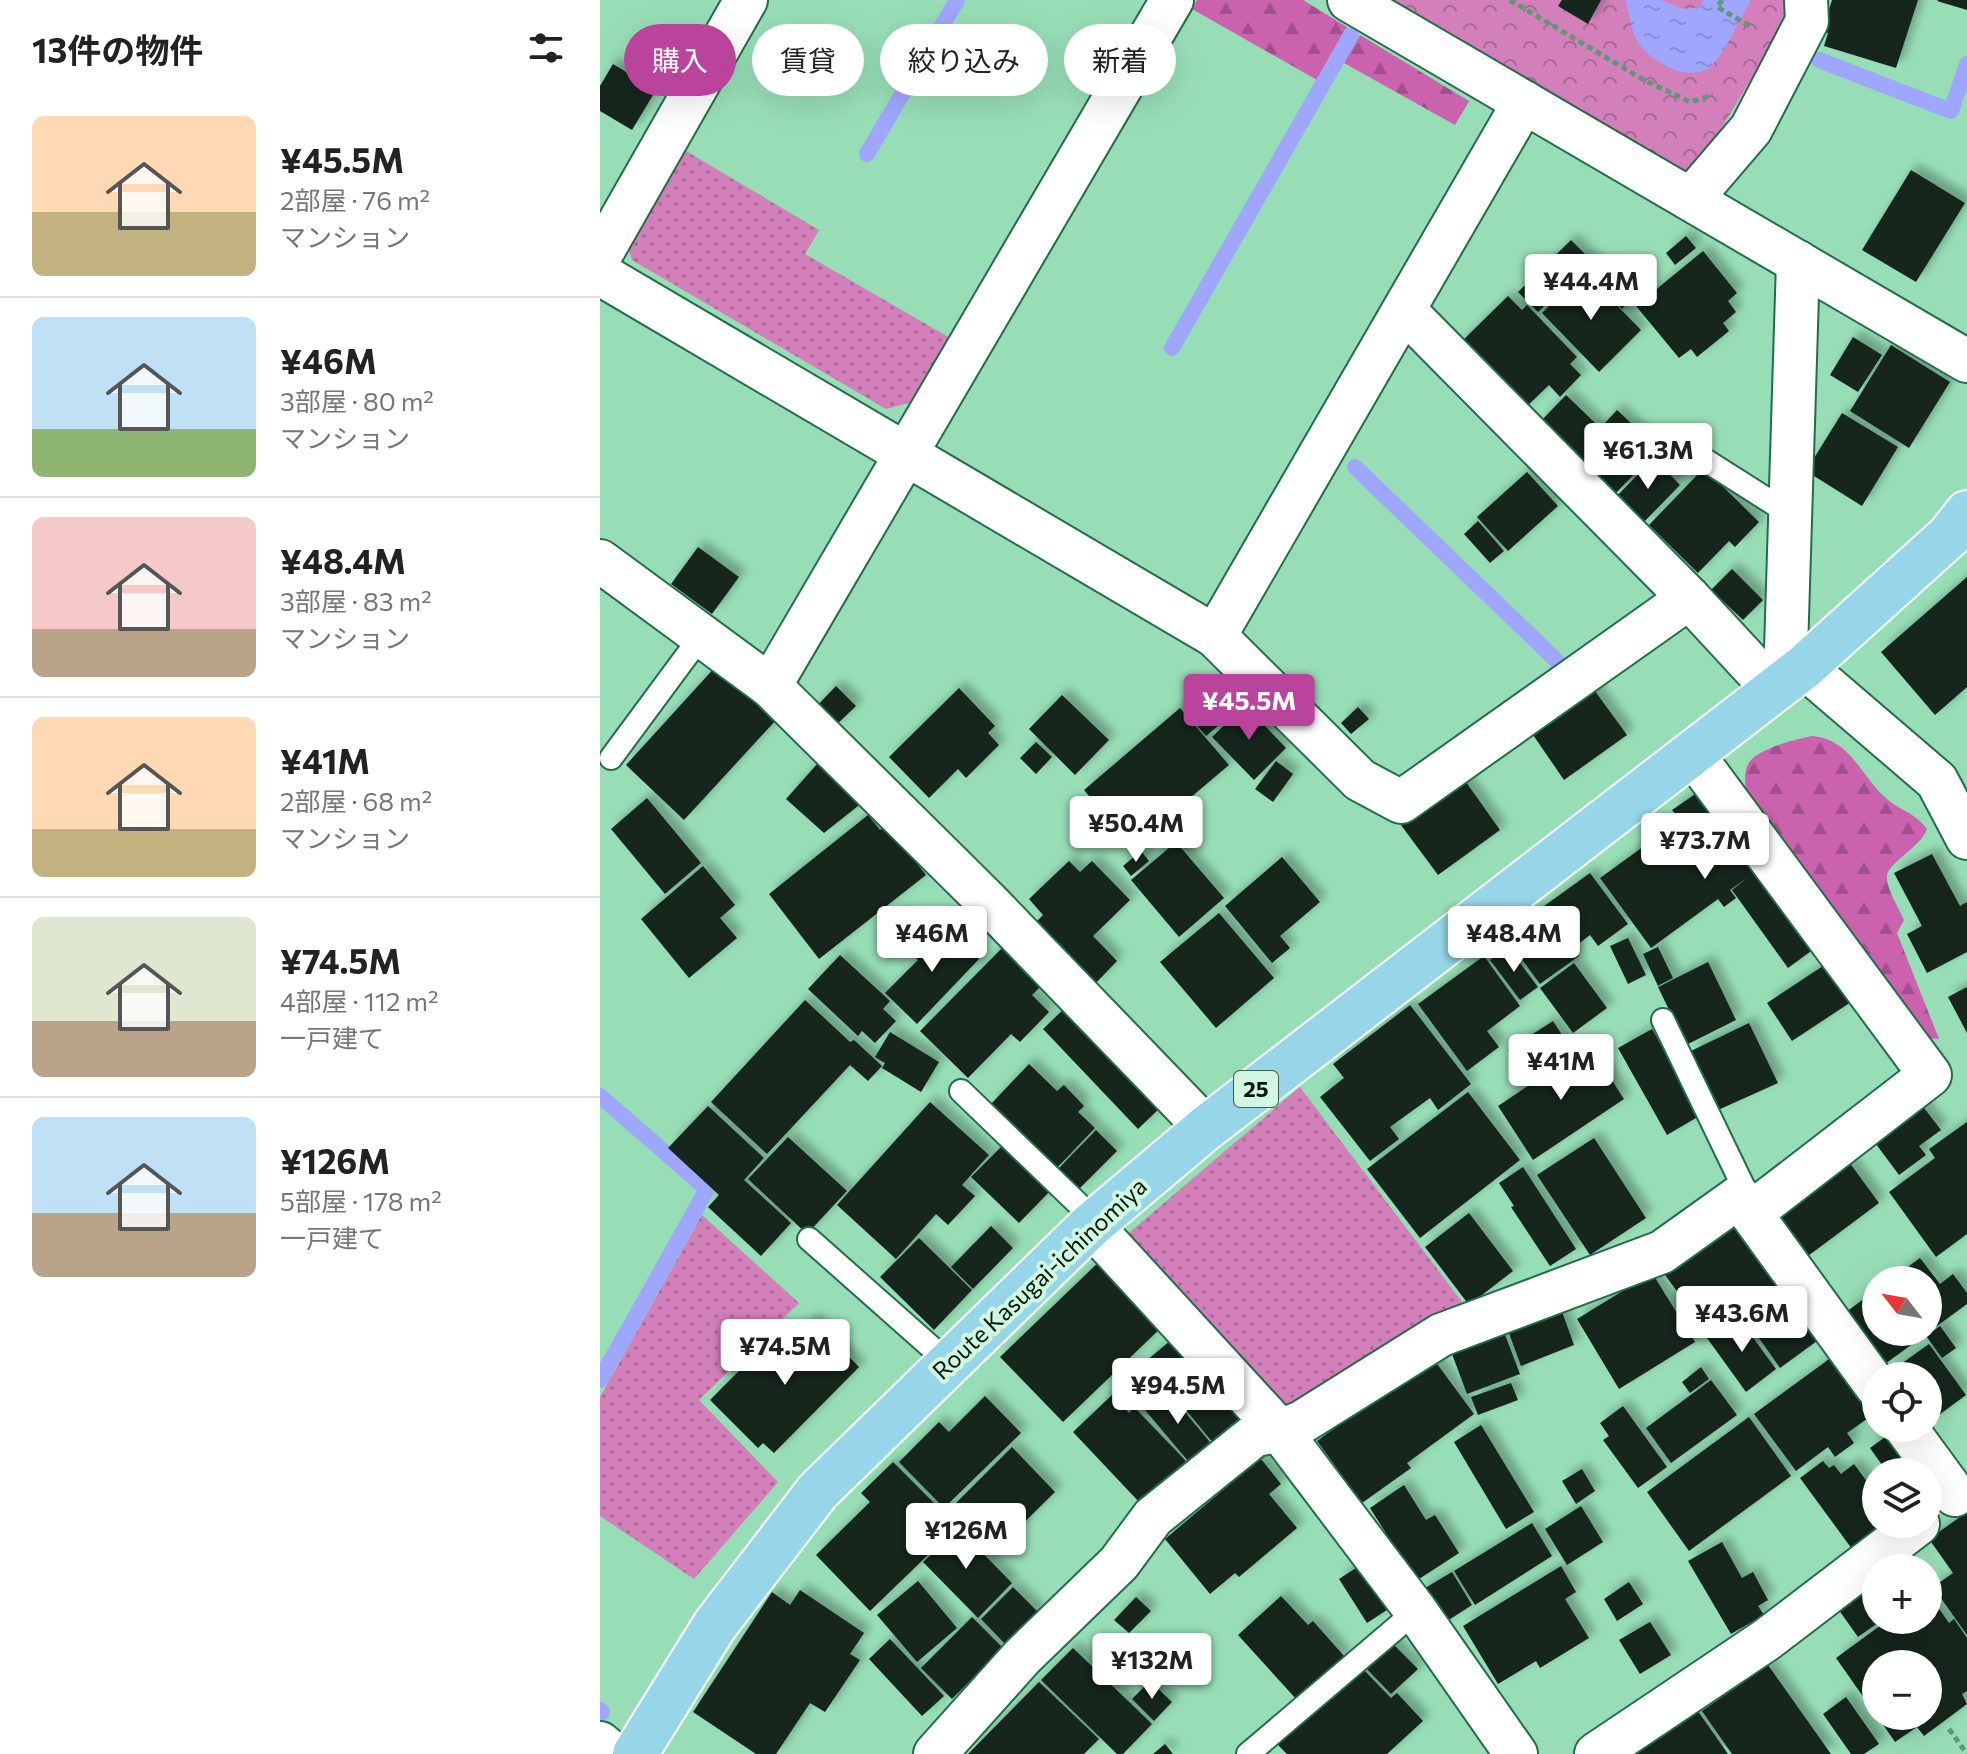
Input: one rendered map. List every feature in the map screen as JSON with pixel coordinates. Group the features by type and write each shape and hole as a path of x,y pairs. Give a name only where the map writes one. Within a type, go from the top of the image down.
{"main road":[{"name":"Route Kasugai-ichinomiya","path":"635,1754 715,1625 818,1491 1093,1223 1206,1128 1788,680 1949,536 1967,513"}],"street":[{"path":"600,256 746,0"},
{"path":"770,686 1172,0"},
{"path":"1349,0 1967,361"},
{"path":"1691,199 1751,129 1807,21 1806,0"},
{"path":"1215,636 1524,102"},
{"path":"1788,680 1798,262"},
{"path":"600,274 1215,636 1360,780 1401,802 1689,598"},
{"path":"1404,310 1689,598 1788,680 1937,781 1967,838"},
{"path":"600,561 770,686 988,902 1206,1128"},
{"path":"935,1754 1022,1657 1119,1563 1153,1517 1255,1435 1280,1431 1302,1422 1441,1335 1662,1252 1745,1205 1930,1075 1692,753"},
{"path":"1745,1205 1862,1367"},
{"path":"1093,1223 1280,1431 1416,1611 1516,1754"},
{"path":"1915,1442 1950,1500"},
{"path":"1596,1754 1766,1640 1900,1538"},
{"path":"600,1743 613,1754"}],"lane":[{"path":"1659,451 1705,460 1790,514"},
{"path":"611,758 702,635"},
{"path":"1663,1020 1744,1188 1745,1205"},
{"path":"961,1091 1093,1223"},
{"path":"809,1239 949,1363"},
{"path":"1248,1754 1416,1611"}],"path":[{"path":"1510,0 1642,79 1690,102 1704,100 1720,92"},
{"path":"1722,0 1717,7 1746,24"},
{"path":"1949,1729 1967,1754"}],"green space":[{"path":"1197,0 1303,0 1347,27 1317,80 1192,9"},
{"path":"1385,0 1784,0 1784,24 1705,156 1685,177"},
{"path":"1360,35 1469,101 1455,125 1344,63"},
{"path":"681,148 819,230 805,254 950,338 913,402 886,409 632,260 626,242"},
{"path":"1812,736 1837,744 1846,751 1887,799 1927,829 1892,866 1887,877 1904,920 1897,933 1939,1039 1927,1038 1746,792 1745,776 1751,760 1780,745"},
{"path":"1300,1087 1468,1310 1277,1414 1123,1238"},
{"path":"702,1215 799,1303 699,1400 778,1482 694,1579 600,1516 600,1397"}],"water":[{"path":"1626,0 1660,0 1685,9 1699,7 1704,0 1751,0 1718,58 1705,70 1695,73 1672,69 1644,50 1634,32"}],"building":[{"path":"1562,0 1601,0 1588,24 1558,6"},
{"path":"1832,0 1918,0 1896,68 1824,46 1828,33 1822,31"},
{"path":"1967,0 1967,10 1937,1"},
{"path":"613,64 624,71 624,96 652,96 632,130 600,111 600,86"},
{"path":"1911,170 1965,203 1916,282 1862,250"},
{"path":"1686,236 1696,248 1675,265 1666,253"},
{"path":"1571,240 1600,269 1591,277 1583,268 1538,312 1518,292"},
{"path":"1703,251 1737,293 1728,301 1736,312 1723,323 1729,331 1697,357 1691,349 1679,358 1636,306"},
{"path":"1605,266 1634,297 1622,309 1592,278"},
{"path":"1583,271 1641,330 1599,372 1542,313"},
{"path":"1508,296 1522,310 1527,305 1577,357 1570,364 1581,375 1560,397 1549,385 1523,410 1458,345"},
{"path":"1853,337 1882,355 1858,392 1830,375"},
{"path":"1891,345 1950,382 1909,448 1850,411"},
{"path":"1566,395 1615,442 1587,471 1539,423"},
{"path":"1617,410 1648,439 1632,455 1602,426"},
{"path":"1842,413 1898,447 1862,506 1806,471"},
{"path":"1618,444 1641,467 1614,495 1590,472"},
{"path":"1654,458 1680,485 1642,524 1615,498"},
{"path":"1704,468 1759,522 1735,547 1729,541 1698,573 1649,525"},
{"path":"1527,472 1558,506 1508,551 1477,517"},
{"path":"1478,521 1504,551 1490,563 1464,534"},
{"path":"698,547 739,577 712,614 671,584"},
{"path":"1732,569 1763,600 1743,620 1711,590"},
{"path":"1967,577 1967,687 1935,715 1881,652"},
{"path":"718,664 777,719 684,820 626,765"},
{"path":"836,686 856,706 832,729 813,710"},
{"path":"1592,687 1627,735 1564,780 1531,732"},
{"path":"959,688 995,726 988,733 999,745 966,778 958,769 929,798 889,757"},
{"path":"1062,695 1109,740 1075,775 1029,729"},
{"path":"1202,695 1225,720 1206,736 1184,711"},
{"path":"1245,705 1286,748 1254,780 1212,737"},
{"path":"1358,707 1369,719 1351,734 1341,723"},
{"path":"1180,708 1229,765 1132,847 1084,790"},
{"path":"1036,742 1052,757 1036,774 1020,758"},
{"path":"1276,761 1293,774 1273,802 1255,789"},
{"path":"818,763 863,802 824,833 786,799"},
{"path":"1461,775 1500,830 1438,875 1398,821"},
{"path":"1704,788 1822,943 1788,968 1732,890 1747,878 1730,890 1736,898 1724,907 1718,899 1651,948 1600,878 1680,820 1672,810"},
{"path":"647,798 701,863 665,894 611,829"},
{"path":"868,815 880,830 886,825 926,875 819,959 769,894"},
{"path":"1176,842 1224,898 1179,937 1131,880"},
{"path":"1141,851 1149,861 1131,876 1123,866"},
{"path":"1932,854 1960,906 1967,902 1967,952 1927,973 1907,934 1922,926 1894,873"},
{"path":"1282,857 1320,902 1280,936 1290,948 1272,963 1225,906"},
{"path":"1069,861 1080,872 1092,861 1130,900 1093,936 1117,961 1093,986 1034,924 1043,915 1029,899"},
{"path":"703,866 735,905 720,918 737,938 689,978 641,919"},
{"path":"1590,873 1628,924 1598,946 1590,935 1573,948 1579,956 1540,984 1504,935"},
{"path":"1219,913 1274,978 1216,1028 1160,962"},
{"path":"943,924 979,959 917,1024 885,993 918,960 913,955"},
{"path":"1628,938 1646,975 1628,984 1610,946"},
{"path":"1006,944 1045,982 1032,995 1049,1012 1020,1042 1011,1034 968,1078 920,1031"},
{"path":"1508,947 1538,987 1520,1000 1490,960"},
{"path":"1658,947 1673,978 1658,986 1643,954"},
{"path":"840,955 890,1001 883,1009 896,1021 875,1043 862,1031 858,1036 808,989"},
{"path":"1484,956 1520,1006 1487,1031 1499,1047 1467,1071 1418,1004"},
{"path":"1708,962 1736,1020 1686,1045 1658,987"},
{"path":"1574,963 1607,1008 1573,1033 1540,988"},
{"path":"1826,964 1851,1002 1792,1041 1767,1003"},
{"path":"1967,987 1967,1033 1948,997"},
{"path":"805,1000 850,1042 854,1040 882,1066 868,1081 850,1065 767,1154 711,1102"},
{"path":"1068,1005 1163,1105 1138,1129 1043,1029"},
{"path":"1410,1005 1471,1084 1438,1110 1430,1098 1390,1127 1399,1139 1370,1161 1320,1097 1344,1078 1333,1064"},
{"path":"1553,1021 1573,1052 1530,1081 1508,1050"},
{"path":"1749,1023 1778,1083 1718,1110 1691,1051"},
{"path":"1652,1029 1701,1115 1667,1135 1618,1048"},
{"path":"890,1032 939,1062 921,1092 882,1068 885,1063 875,1057"},
{"path":"1589,1045 1624,1099 1533,1160 1498,1106"},
{"path":"1029,1064 1057,1091 1064,1085 1084,1106 1078,1112 1095,1128 1056,1169 990,1105"},
{"path":"1468,1092 1520,1160 1420,1238 1367,1169"},
{"path":"930,1102 989,1155 962,1185 975,1196 948,1225 936,1214 896,1259 837,1205"},
{"path":"1921,1104 1941,1130 1919,1146 1926,1155 1899,1175 1873,1140"},
{"path":"708,1106 764,1158 744,1180 791,1223 761,1256 708,1207 719,1195 668,1148"},
{"path":"1967,1122 1967,1234 1936,1257 1889,1192 1935,1158 1929,1149"},
{"path":"1096,1130 1117,1151 1077,1191 1056,1171"},
{"path":"788,1137 847,1191 807,1234 748,1179"},
{"path":"1594,1138 1646,1218 1590,1255 1537,1175"},
{"path":"1005,1143 1052,1189 1019,1223 971,1177"},
{"path":"1849,1162 1879,1203 1808,1256 1778,1214"},
{"path":"1523,1167 1576,1249 1550,1266 1499,1183"},
{"path":"1469,1213 1513,1271 1469,1305 1425,1247"},
{"path":"1735,1220 1785,1288 1749,1315 1743,1306 1707,1333 1663,1272"},
{"path":"991,1226 1013,1248 973,1289 951,1267"},
{"path":"919,1238 972,1290 934,1330 880,1277"},
{"path":"1104,1257 1166,1323 1063,1422 1000,1357"},
{"path":"1920,1258 1926,1266 1909,1266"},
{"path":"1652,1273 1695,1342 1619,1389 1577,1319"},
{"path":"1953,1274 1967,1293 1967,1304 1942,1322 1942,1282"},
{"path":"1862,1300 1862,1333 1846,1312"},
{"path":"1795,1302 1821,1338 1780,1368 1754,1331"},
{"path":"1560,1306 1574,1345 1521,1366 1506,1325"},
{"path":"1737,1316 1776,1369 1746,1392 1707,1338"},
{"path":"812,1319 859,1367 774,1453 763,1443 758,1448 710,1400 765,1345 775,1356"},
{"path":"1502,1327 1520,1374 1467,1394 1449,1346"},
{"path":"1942,1329 1956,1348 1942,1358 1933,1346 1942,1346"},
{"path":"1176,1336 1244,1417 1213,1443 1146,1361"},
{"path":"1872,1346 1910,1346 1888,1362 1884,1362"},
{"path":"1930,1346 1966,1395 1942,1413 1942,1362 1904,1362"},
{"path":"1432,1357 1474,1414 1407,1463 1411,1468 1362,1503 1317,1441"},
{"path":"1832,1357 1862,1398 1862,1422 1847,1433 1854,1443 1835,1457 1828,1447 1796,1471 1754,1414"},
{"path":"1701,1367 1709,1379 1690,1393 1682,1382"},
{"path":"1711,1380 1737,1415 1671,1463 1646,1428"},
{"path":"1511,1383 1518,1400 1478,1415 1471,1397"},
{"path":"1167,1391 1210,1442 1188,1461 1145,1410"},
{"path":"1112,1395 1129,1413 1134,1407 1186,1461 1140,1503 1073,1432"},
{"path":"985,1396 1021,1433 944,1508 899,1462 939,1422 949,1432"},
{"path":"1623,1406 1667,1467 1638,1488 1603,1440 1609,1436 1600,1423"},
{"path":"1749,1417 1791,1476 1689,1551 1647,1492"},
{"path":"1481,1425 1534,1512 1506,1529 1454,1442"},
{"path":"1878,1442 1893,1442 1905,1458 1877,1458 1870,1448"},
{"path":"1012,1447 1055,1492 991,1555 948,1511"},
{"path":"1257,1454 1281,1484 1269,1494 1297,1528 1239,1577 1235,1573 1210,1594 1165,1539 1229,1485 1225,1481"},
{"path":"1823,1461 1829,1468 1834,1465 1841,1474 1854,1464 1862,1475 1862,1538 1867,1538 1852,1549 1800,1478"},
{"path":"893,1462 952,1521 926,1546 931,1552 870,1611 816,1555 870,1502 861,1493"},
{"path":"1582,1469 1595,1491 1576,1504 1562,1481"},
{"path":"1404,1485 1426,1520 1435,1515 1459,1553 1416,1581 1370,1508"},
{"path":"1581,1506 1603,1542 1567,1565 1545,1529"},
{"path":"1967,1512 1967,1635 1942,1600 1942,1581 1953,1573 1929,1539 1942,1538 1942,1530"},
{"path":"953,1523 1012,1583 978,1618 923,1562 935,1551 930,1545"},
{"path":"1532,1523 1552,1556 1475,1605 1454,1571"},
{"path":"1722,1542 1742,1578 1753,1572 1768,1600 1758,1606 1764,1615 1731,1634 1688,1561"},
{"path":"1365,1562 1393,1606 1367,1623 1339,1579"},
{"path":"1561,1566 1576,1592 1565,1599 1589,1638 1540,1668 1536,1661 1498,1684 1463,1626"},
{"path":"1452,1572 1472,1605 1441,1625 1420,1591"},
{"path":"918,1581 957,1628 917,1662 877,1615"},
{"path":"1629,1582 1643,1604 1617,1621 1604,1599"},
{"path":"1013,1587 1040,1614 1007,1646 981,1619"},
{"path":"1862,1588 1862,1634 1858,1637 1836,1606"},
{"path":"800,1590 864,1633 850,1654 860,1660 825,1712 810,1703 776,1754 756,1754 693,1712 772,1592 790,1605"},
{"path":"1281,1596 1308,1625 1313,1621 1344,1656 1297,1700 1238,1635"},
{"path":"1136,1597 1151,1611 1129,1633 1114,1620"},
{"path":"1942,1613 1949,1623 1954,1619 1967,1638 1967,1691 1962,1694 1967,1704 1942,1723 1942,1650 1862,1650 1862,1695 1836,1658 1869,1634 1942,1634"},
{"path":"972,1617 1003,1648 952,1699 921,1668"},
{"path":"1650,1622 1671,1655 1640,1674 1619,1640"},
{"path":"890,1639 944,1696 922,1716 869,1659"},
{"path":"1389,1640 1418,1669 1391,1694 1363,1665"},
{"path":"1073,1648 1152,1724 1123,1754 1117,1754 1041,1680"},
{"path":"1768,1665 1831,1754 1732,1754 1702,1711"},
{"path":"1361,1667 1391,1698 1397,1693 1423,1721 1387,1754 1287,1754 1278,1745"},
{"path":"1150,1681 1172,1702 1154,1721 1132,1699"},
{"path":"1039,1682 1099,1739 1084,1754 968,1754"},
{"path":"1846,1697 1862,1720 1862,1730 1869,1730 1879,1744 1864,1754 1851,1754 1823,1714"},
{"path":"1695,1707 1728,1754 1629,1754"},
{"path":"1887,1730 1913,1730 1895,1742"},
{"path":"1165,1744 1173,1754 1153,1754"}],"waterway":[{"path":"867,154 957,0"},
{"path":"1172,348 1351,35"},
{"path":"1819,60 1951,111 1967,64"},
{"path":"1355,467 1558,662"},
{"path":"600,1096 707,1189 600,1380"}]}
